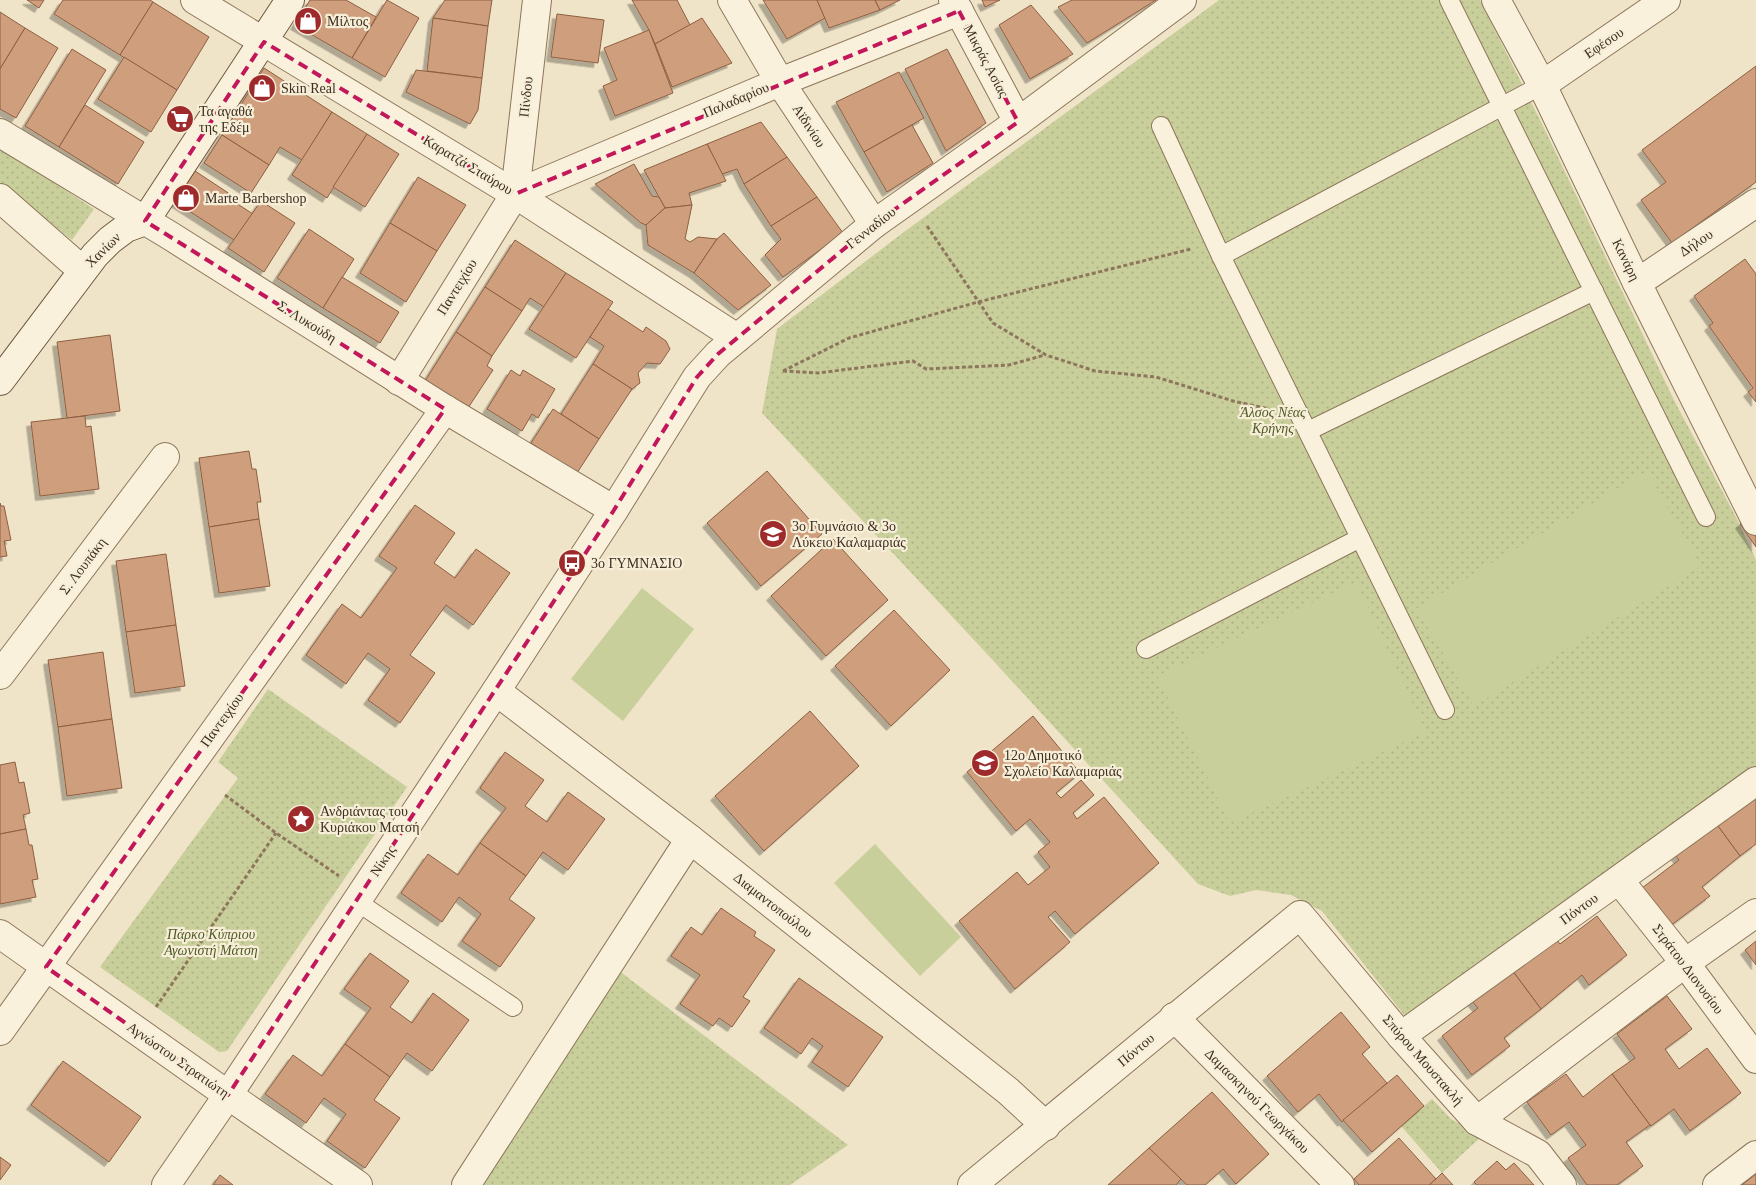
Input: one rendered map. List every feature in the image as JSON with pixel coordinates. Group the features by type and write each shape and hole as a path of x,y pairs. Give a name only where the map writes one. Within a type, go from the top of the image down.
{"street":[{"name":"Καρατζά Σταύρου","path":"195,0 515,194 737,338"},
{"path":"145,220 290,0"},
{"name":"Πίνδου","path":"515,194 537,0"},
{"name":"Αϊδινίου","path":"732,0 780,82 874,224"},
{"name":"Γενναδίου","path":"614,510 697,377 718,354 874,224 1018,122 1182,0"},
{"name":"Κανάρη","path":"1496,0 1542,86 1637,283 1756,521"},
{"name":"Εφέσου","path":"1542,86 1666,0"},
{"name":"Παλαδαρίου","path":"515,194 956,5"},
{"name":"Μικράς Ασίας","path":"956,5 1018,122"},
{"name":"Σ. Λυκούδη","path":"0,133 145,220 444,409 614,510"},
{"name":"Παντειχίου","path":"399,381 515,194"},
{"path":"0,198 82,270"},
{"name":"Δήλου","path":"1637,283 1756,203"},
{"name":"Χανίων","path":"0,381 82,270 115,236 126,228 145,220"},
{"name":"Παντειχίου","path":"0,1031 444,409"},
{"name":"Σ. Λουπάκη","path":"0,675 165,457"},
{"name":"Νίκης","path":"166,1185 228,1095 350,890 496,690 614,510"},
{"name":"Διαμαντοπούλου","path":"496,690 690,839 1008,1091 1046,1126"},
{"name":"Πόντου","path":"1401,1036 1756,781"},
{"path":"466,1185 690,839"},
{"name":"Στράτου Διονυσίου","path":"1619,880 1685,963 1756,1059"},
{"path":"1477,1121 1685,963 1756,913"},
{"name":"Πόντου","path":"972,1185 1300,915"},
{"name":"Σπύρου Μουστακλή","path":"1300,915 1401,1036 1477,1121 1538,1154 1562,1185"},
{"name":"Αγνώστου Στρατιώτη","path":"0,934 358,1185"},
{"name":"Δαμασκηνού Γεωργάκου","path":"1174,1017 1340,1185"},
{"path":"1716,1185 1756,1155"}],"lane":[{"path":"1449,0 1706,517"},
{"path":"1221,256 1542,86"},
{"path":"1161,126 1221,256 1445,710"},
{"path":"1308,431 1594,291"},
{"path":"1146,649 1360,538"},
{"path":"350,890 513,1007"}],"path":[{"path":"927,226 993,323 1046,355 1095,371 1156,377 1233,401 1270,409"},
{"path":"1046,355 1009,364 926,369 913,361 818,373 783,372 850,338 978,302 1194,248"},
{"path":"225,795 350,890"},
{"path":"156,1007 276,833"}],"highlighted area":[{"path":"959,11 1018,122 874,224 718,354 697,377 614,510 228,1095 46,967 445,409 145,221 264,42 515,194"}],"green space":[{"name":"Άλσος Νέας Κρήνης","path":"1219,0 1480,0 1545,130 1674,400 1737,519 1756,560 1756,769 1408,1020 1322,911 1291,895 1256,890 1230,896 1198,884 762,413 777,329 904,232"},
{"path":"0,147 94,209 72,240 0,182"},
{"path":"1647,471 1701,566 1474,706 1417,608"},
{"path":"1356,582 1426,732 1230,823 1157,676"},
{"path":"642,588 694,629 623,721 571,679"},
{"name":"Πάρκο Κύπριου Αγωνιστή Μάτση","path":"268,689 407,787 227,1051 219,1052 100,967 238,778 218,762"},
{"path":"875,844 961,937 920,976 834,883"},
{"path":"618,970 848,1145 790,1185 482,1185"},
{"path":"1432,1099 1451,1119 1482,1136 1442,1173 1401,1126"}],"building":[{"path":"27,0 44,0 39,8"},
{"path":"63,0 150,0 153,2 120,55 54,14"},
{"path":"310,0 346,0 376,17 352,58 295,25"},
{"path":"387,0 419,18 385,77 352,58"},
{"path":"445,0 492,0 488,26 433,18"},
{"path":"632,0 677,0 690,25 655,44"},
{"path":"763,0 817,0 825,18 787,39"},
{"path":"817,0 875,0 880,10 829,28"},
{"path":"875,0 900,0 880,10"},
{"path":"982,0 1000,0 985,7"},
{"path":"1072,0 1156,0 1087,43 1058,7"},
{"path":"153,2 209,37 177,90 120,55"},
{"path":"1031,5 1073,54 1030,79 999,25"},
{"path":"0,12 25,28 0,69"},
{"path":"557,14 604,20 598,63 551,57"},
{"path":"433,18 488,26 482,78 427,71"},
{"path":"702,18 732,63 672,87 655,44"},
{"path":"25,28 58,48 16,118 0,109 0,69"},
{"path":"649,30 673,93 615,116 603,86 617,80 604,48"},
{"path":"72,49 106,70 59,147 25,126"},
{"path":"947,49 986,123 946,151 905,69"},
{"path":"124,57 177,90 151,132 98,99"},
{"path":"1756,66 1756,182 1672,243 1641,200 1666,182 1642,150"},
{"path":"264,68 332,112 302,160 280,147 269,165 222,135"},
{"path":"416,70 482,78 478,110 470,124 406,92"},
{"path":"899,72 924,118 864,152 836,102"},
{"path":"85,105 144,142 118,184 59,147"},
{"path":"332,112 367,134 327,198 292,175"},
{"path":"761,122 787,157 744,184 737,169 722,174 707,144"},
{"path":"912,125 933,163 887,192 864,152"},
{"path":"367,134 399,154 365,207 333,187"},
{"path":"222,135 269,165 251,193 204,163"},
{"path":"707,144 726,181 689,193 692,205 665,208 644,170"},
{"path":"787,157 817,197 771,226 744,184"},
{"path":"634,164 652,196 659,197 665,208 646,225 641,223 595,184"},
{"path":"195,171 239,200 236,203 253,214 234,240 175,202"},
{"path":"418,177 466,205 437,251 390,223"},
{"path":"817,197 843,233 783,277 765,255 781,239 771,226"},
{"path":"261,201 295,223 264,272 228,248"},
{"path":"692,205 685,239 690,242 698,237 717,239 694,273 648,245 646,225 665,208"},
{"path":"390,223 437,251 406,302 360,273"},
{"path":"309,229 354,259 323,308 277,278"},
{"path":"724,233 771,285 738,310 694,273 717,239"},
{"path":"515,240 566,273 544,307 530,298 522,311 485,287"},
{"path":"1745,259 1756,274 1756,402 1748,392 1753,388 1709,326 1713,323 1694,296"},
{"path":"566,273 613,302 576,358 529,329"},
{"path":"342,277 399,312 380,343 323,308"},
{"path":"485,287 522,311 492,356 456,332"},
{"path":"608,309 643,332 646,327 666,341 670,349 660,364 647,363 638,373 640,383 632,389 593,364 604,346 590,337"},
{"path":"456,332 492,356 487,366 493,370 468,408 425,381"},
{"path":"110,335 120,411 67,418 57,342"},
{"path":"593,364 632,389 599,439 561,414"},
{"path":"511,370 520,376 523,370 555,389 538,418 532,414 522,431 487,409"},
{"path":"553,409 599,439 577,473 531,443"},
{"path":"85,416 86,427 91,426 99,489 40,496 31,422"},
{"path":"249,451 252,469 256,469 261,502 257,502 259,519 209,527 199,458"},
{"path":"767,471 822,534 761,586 707,523"},
{"path":"0,503 1,506 4,506 11,540 4,541 7,556 0,557"},
{"path":"415,505 455,533 434,563 455,578 476,549 510,573 473,625 446,605 410,655 435,673 400,723 368,700 390,669 368,653 346,684 306,655 342,604 361,618 397,568 379,556"},
{"path":"1756,512 1756,547 1740,524"},
{"path":"259,519 270,586 219,593 209,527"},
{"path":"833,539 888,600 826,656 771,596"},
{"path":"166,554 176,625 126,632 116,561"},
{"path":"894,610 950,670 891,726 835,666"},
{"path":"176,625 185,686 135,693 126,632"},
{"path":"103,652 112,719 58,727 48,660"},
{"path":"810,711 859,766 764,851 715,796"},
{"path":"1033,716 1080,773 1056,793 1061,798 1081,780 1094,795 1073,813 1077,819 1104,797 1159,863 1075,934 1055,911 1048,917 1070,942 1015,989 959,921 1017,872 1028,885 1050,867 1038,852 1050,842 1030,819 1016,831 967,772"},
{"path":"112,719 122,788 67,796 58,727"},
{"path":"505,752 544,780 525,806 547,822 568,792 605,819 568,870 543,852 526,876 480,843 506,808 480,788"},
{"path":"15,762 19,783 24,782 30,813 23,815 26,829 0,834 0,765"},
{"path":"1756,791 1756,844 1740,856 1715,822"},
{"path":"1715,822 1740,856 1702,887 1710,896 1670,926 1642,888 1679,860 1673,852"},
{"path":"26,829 29,845 32,845 38,879 32,880 36,897 0,904 0,834"},
{"path":"480,843 526,876 509,899 535,918 500,967 462,941 481,914 459,897 442,922 401,893 428,854 458,875"},
{"path":"721,908 756,932 754,936 775,950 743,997 750,1001 732,1027 719,1018 713,1026 680,1004 700,975 671,956 691,927 702,935"},
{"path":"1597,916 1627,955 1589,985 1582,975 1541,1009 1512,970 1554,936 1560,944"},
{"path":"1756,941 1756,965 1745,950"},
{"path":"370,953 409,981 390,1007 412,1023 433,993 469,1020 432,1071 407,1053 390,1077 345,1044 371,1008 344,989"},
{"path":"1512,970 1541,1009 1504,1038 1510,1046 1472,1075 1442,1036 1478,1008 1470,999"},
{"path":"799,978 883,1037 848,1087 812,1062 823,1046 812,1038 801,1054 764,1028"},
{"path":"1667,996 1692,1029 1665,1049 1679,1069 1707,1048 1741,1093 1690,1131 1674,1109 1651,1126 1612,1074 1635,1058 1617,1034"},
{"path":"1341,1012 1370,1047 1362,1054 1387,1083 1342,1122 1319,1094 1298,1112 1267,1076"},
{"path":"345,1044 390,1077 374,1100 400,1118 365,1168 327,1141 346,1114 324,1098 306,1123 265,1094 293,1055 322,1076"},
{"path":"63,1061 141,1117 109,1162 31,1105"},
{"path":"1566,1074 1583,1097 1612,1074 1650,1125 1626,1142 1643,1166 1617,1185 1587,1185 1568,1158 1586,1145 1569,1122 1551,1135 1527,1102"},
{"path":"1397,1075 1424,1106 1372,1152 1343,1120"},
{"path":"1212,1092 1269,1154 1236,1184 1223,1169 1205,1185 1187,1185 1149,1148"},
{"path":"1399,1138 1436,1179 1429,1185 1359,1185 1354,1179"},
{"path":"1149,1148 1181,1179 1176,1185 1108,1185"},
{"path":"0,1157 11,1165 0,1180"},
{"path":"1497,1161 1506,1170 1514,1163 1534,1185 1477,1185 1474,1182"},
{"path":"1442,1173 1453,1185 1429,1185 1436,1179"},
{"path":"1756,1174 1756,1185 1742,1185"},
{"path":"220,1175 233,1185 213,1185"}],"place":[{"name":"Μίλτος","path":"308,21"},
{"name":"Skin Real","path":"262,88"},
{"name":"Τα αγαθά της Εδέμ","path":"180,119"},
{"name":"Marte Barbershop","path":"186,198"},
{"name":"3ο Γυμνάσιο & 3ο Λύκειο Καλαμαριάς","path":"773,534"},
{"name":"3ο ΓΥΜΝΑΣΙΟ","path":"572,563"},
{"name":"12ο Δημοτικό Σχολείο Καλαμαριάς","path":"985,763"},
{"name":"Ανδριάντας του Κυριάκου Ματσή","path":"301,819"}]}
